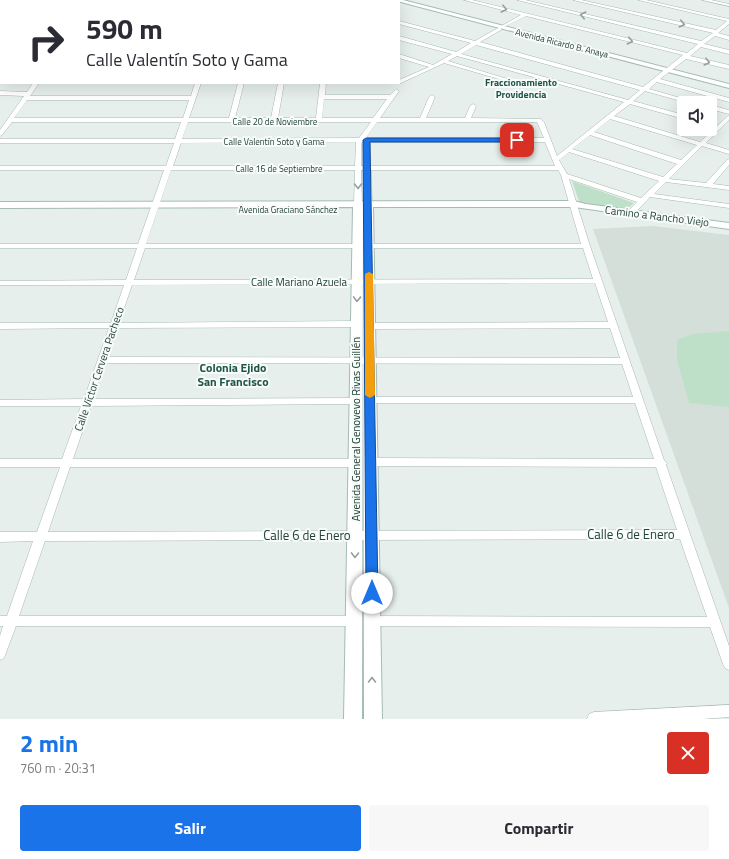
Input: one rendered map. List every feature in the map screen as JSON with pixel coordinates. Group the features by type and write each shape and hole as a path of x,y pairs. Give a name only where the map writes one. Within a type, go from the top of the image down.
{"street":[{"path":"466,0 729,67"},
{"path":"519,0 729,52"},
{"path":"536,9 552,0"},
{"path":"575,0 715,33 729,38"},
{"path":"640,0 728,23"},
{"path":"704,0 729,5"},
{"name":"Avenida Ricardo B. Anaya","path":"400,1 472,21"},
{"name":"Avenida Ricardo B. Anaya","path":"400,4 500,28 729,87"},
{"path":"400,80 434,67 475,42 531,12"},
{"path":"400,22 677,98"},
{"path":"554,160 728,23"},
{"path":"400,38 677,115"},
{"path":"400,56 434,67"},
{"path":"444,61 511,81"},
{"path":"656,80 729,100"},
{"path":"0,134 3,127 11,120 35,84"},
{"name":"Calle Víctor Cervera Pacheco","path":"0,654 6,620 41,537 113,325 198,84"},
{"path":"231,121 241,84"},
{"path":"274,121 281,84"},
{"path":"319,121 323,84"},
{"path":"364,139 374,120 396,91"},
{"path":"0,94 28,96 192,98"},
{"path":"321,97 391,97"},
{"path":"422,120 432,97"},
{"path":"467,120 473,106"},
{"path":"717,109 729,112"},
{"path":"609,117 729,152"},
{"path":"630,213 729,117"},
{"name":"Calle 20 de Noviembre","path":"11,120 539,120 547,140"},
{"path":"589,133 682,162"},
{"name":"Calle Valentín Soto y Gama","path":"0,141 177,142 364,139 547,140"},
{"name":"Avenida General Genovevo Rivas Guillén","path":"353,719 356,401 363,360 363,207 358,168 358,144 364,139"},
{"name":"Avenida General Genovevo Rivas Guillén","path":"363,207 368,168 364,139"},
{"path":"547,140 554,160 564,175 578,206 586,246 625,361 662,463 729,664"},
{"path":"568,150 664,180 729,188"},
{"path":"708,185 729,161"},
{"name":"Calle 16 de Septiembre","path":"0,168 559,168"},
{"path":"564,175 642,201"},
{"path":"648,195 729,206"},
{"name":"Avenida Graciano Sánchez","path":"0,205 155,207 578,206"},
{"name":"Camino a Rancho Viejo","path":"578,206 729,226"},
{"name":"Avenida Graciano Sánchez","path":"0,210 155,207"},
{"path":"0,246 586,246"},
{"name":"Calle Mariano Azuela","path":"0,283 598,281"},
{"path":"0,326 613,325"},
{"path":"102,360 625,361"},
{"name":"Avenida General Genovevo Rivas Guillén","path":"363,360 370,400 373,719"},
{"path":"370,400 639,400"},
{"path":"0,403 356,401"},
{"path":"371,462 662,463"},
{"path":"0,463 356,463"},
{"name":"Calle 6 de Enero","path":"0,537 685,534"},
{"path":"6,620 354,621"},
{"path":"372,621 715,622"},
{"path":"594,719 729,711"}],"shaded area":[{"path":"653,226 729,235 729,608 593,229"}],"green space":[{"path":"572,181 634,203 626,210 580,204"},
{"path":"729,331 729,407 689,403 677,360 677,340 693,334"}],"slow traffic":[{"path":"369,274 370,395"}],"district":[{"name":"Fraccionamiento Providencia","path":"521,88"},
{"name":"Colonia Ejido San Francisco","path":"233,374"}],"route":[{"path":"372,593 368,144 366,140 517,140"}]}
